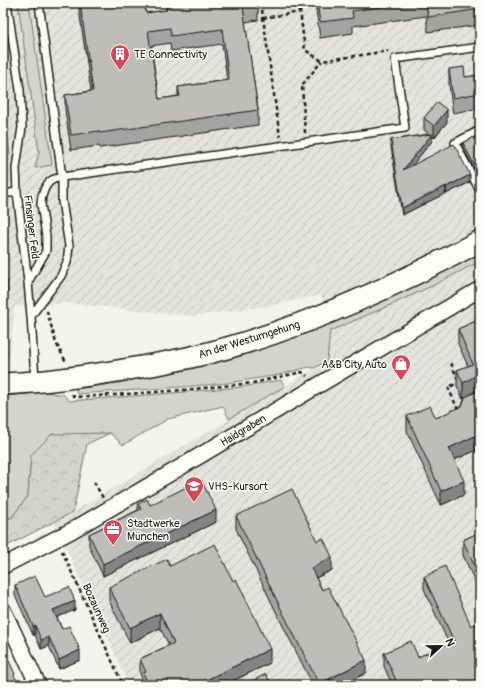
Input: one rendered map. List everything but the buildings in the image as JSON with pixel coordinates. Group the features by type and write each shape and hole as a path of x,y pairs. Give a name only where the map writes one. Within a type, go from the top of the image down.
{"main road":[{"name":"An der Westumgehung","path":"3,384 70,378 131,369 178,360 233,346 272,334 329,313 437,264 480,241"}],"street":[{"name":"Haidgraben","path":"3,566 72,531 480,288"},
{"path":"3,610 38,685"}],"lane":[{"name":"Finsinger Feld","path":"7,3 20,90 22,127 16,168 17,192 32,316 35,382"},
{"path":"32,316 61,276 67,262 68,246 62,201 62,177 39,3"},
{"path":"28,282 46,251 46,236 41,198 46,187 52,180 62,177 405,128 395,59 480,47"},
{"path":"480,130 455,143 480,189"},
{"path":"3,194 17,192"}],"path":[{"path":"282,145 261,5 283,3"},
{"path":"299,3 305,50 322,61 391,51 395,59"},
{"path":"263,18 300,12"},
{"path":"306,142 302,86 322,61"},
{"path":"37,308 46,310 56,343 68,366"},
{"path":"451,363 459,382 448,387 459,413"},
{"path":"73,396 83,397 183,390 253,383 302,372"},
{"name":"Bozaunweg","path":"56,539 123,685"}],"shaded area":[{"path":"3,3 480,3 480,685 129,685 54,522 327,361 330,331 321,295 274,305 193,316 64,303 15,307 9,360 3,360 3,201 12,199 3,139"}],"green space":[{"path":"18,3 29,3 52,165 35,168 39,152"},
{"path":"3,99 10,155 3,156"},
{"path":"480,249 480,261 432,286 330,331 327,361 314,368 309,367 279,375 228,383 77,394 76,389 119,383 181,369"},
{"path":"281,380 285,386 229,419 223,406 168,419 123,445 110,433 31,455 28,496 12,517 3,521 3,396 48,392 63,394 69,401 241,387"},
{"path":"110,433 87,444 73,512 3,548 3,521 12,517 28,496 31,455 52,434"}],"place":[{"name":"TE Connectivity","path":"120,71"},
{"name":"A&B City Auto","path":"401,381"},
{"name":"VHS-Kursort","path":"194,503"},
{"name":"Stadtwerke München","path":"113,546"}]}
